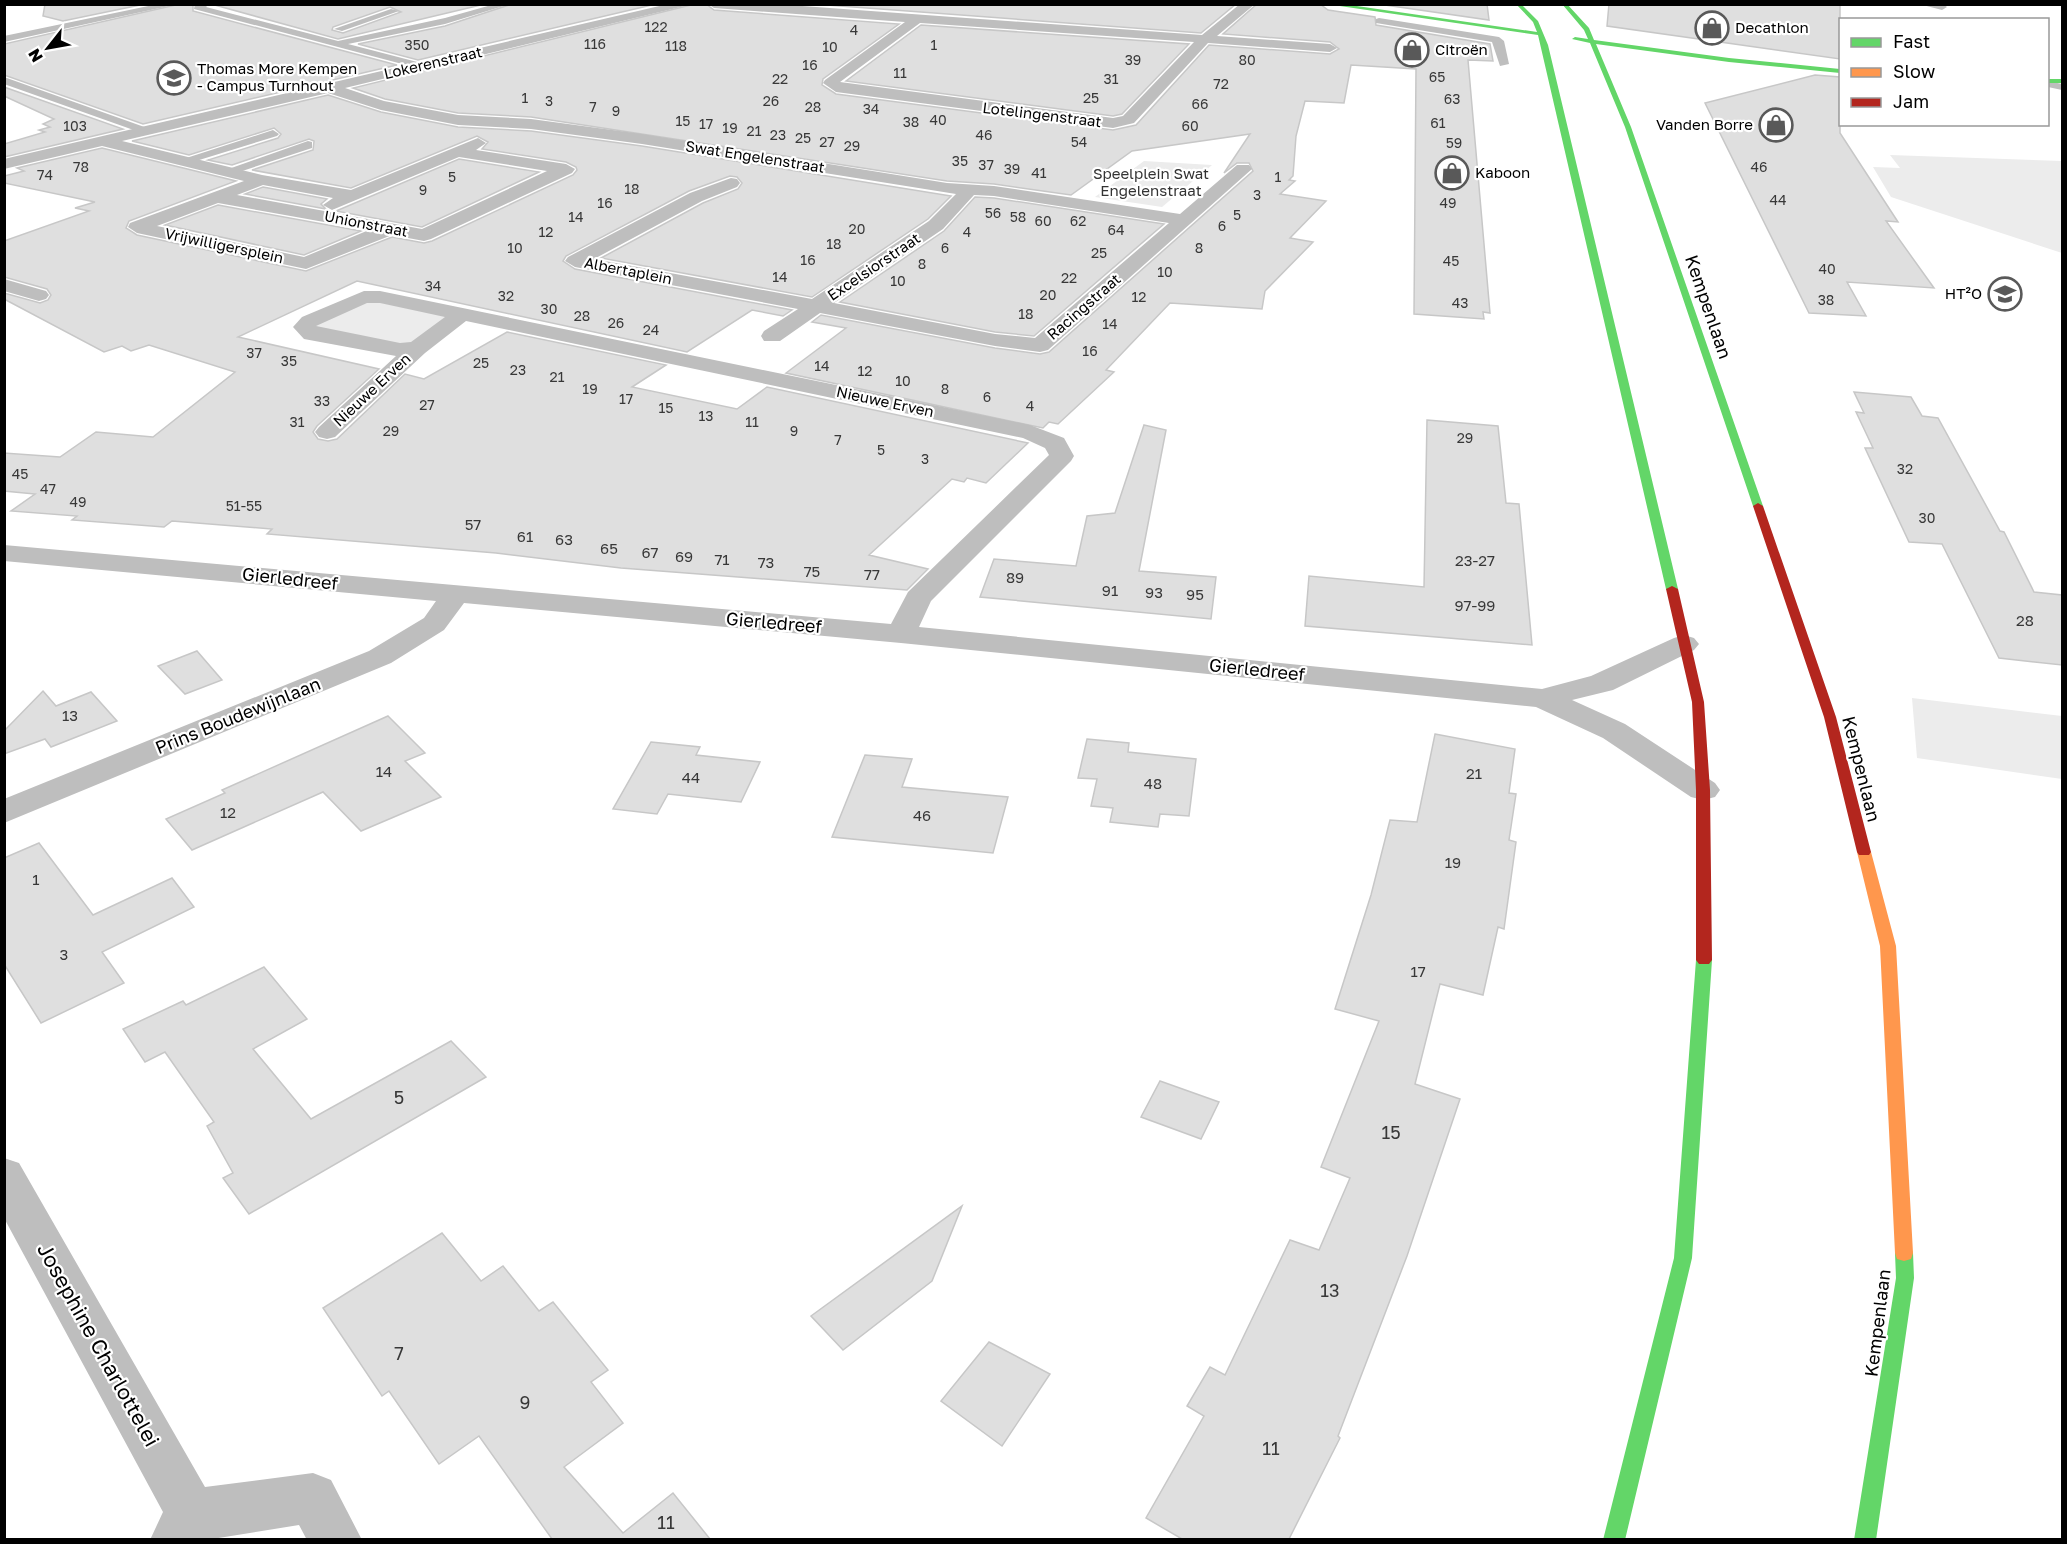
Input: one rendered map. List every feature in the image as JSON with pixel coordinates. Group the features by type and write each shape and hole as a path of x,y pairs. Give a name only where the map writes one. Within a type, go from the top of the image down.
{"main road":[{"path":"1328,4 1729,60 1839,71"},
{"path":"1564,4 1582,21 1605,27"},
{"path":"1436,19 1476,20 1511,9 1535,21 1545,45 1698,702 1702,790 1704,979 1683,1258 1614,1539"},
{"name":"Kempenlaan","path":"1582,21 1593,41 1628,127 1830,717 1888,946 1905,1278 1865,1539"},
{"path":"1619,30 1729,60"},
{"path":"1634,61 1689,54"},
{"path":"1606,75 1622,71"}],"street":[{"name":"Lokerenstraat","path":"4,164 687,4"},
{"path":"714,4 1330,48"},
{"path":"1205,39 1249,4"},
{"name":"Lotelingenstraat","path":"917,18 830,83 841,89 1113,123 1128,120 1205,39"},
{"name":"Swat Engelenstraat","path":"329,87 381,105 458,120 514,123 631,137 1184,220"},
{"name":"Unionstraat","path":"311,214 507,132 514,123"},
{"path":"101,141 262,180 352,196"},
{"name":"Unionstraat","path":"311,214 424,235 566,169 458,152"},
{"name":"Racingstraat","path":"818,306 995,340 1040,345 1243,169"},
{"name":"Vrijwilligersplein","path":"262,180 137,227 306,263 389,229"},
{"name":"Albertaplein","path":"731,183 696,197 574,261 818,306"},
{"name":"Excelsiorstraat","path":"772,336 936,225 970,189"},
{"path":"217,197 311,214"},
{"path":"4,285 39,295"},
{"name":"Nieuwe Erven","path":"417,348 384,348 312,334 304,327 309,321 371,296 1030,432 1055,443 1062,456 918,598 901,634"},
{"name":"Nieuwe Erven","path":"327,432 417,348 462,314"},
{"path":"724,368 744,355"},
{"name":"Gierledreef","path":"4,553 901,634 1542,698 1614,731 1702,790"},
{"name":"Prins Boudewijnlaan","path":"4,812 380,657 434,624 455,595"},
{"name":"Gierledreef","path":"1542,698 1602,683 1684,644"},
{"name":"Josephine Charlottelei","path":"4,1176 184,1527 312,1498 336,1539"}],"lane":[{"path":"4,39 174,4"},
{"path":"337,44 416,26 464,20 506,4"},
{"path":"1923,4 1942,7"},
{"path":"197,5 421,66"},
{"path":"314,37 394,11"},
{"path":"1379,21 1496,39 1499,41 1504,64"},
{"path":"4,80 146,131"},
{"path":"183,161 273,134"},
{"path":"226,172 308,145"}],"green space":[{"path":"1890,155 2062,161 2062,253 1891,197 1873,167 1900,168"},
{"name":"Speelplein Swat Engelenstraat","path":"1144,161 1212,165 1162,207 1095,197"},
{"path":"364,297 462,314 417,348 312,334 309,321"},
{"path":"1912,698 2062,716 2062,779 1917,758"}],"building":[{"path":"45,4 145,4 63,21 43,16"},
{"name":"Thomas More Kempen - Campus Turnhout","path":"180,4 193,4 193,11 397,65 143,124 4,75 4,44"},
{"path":"211,4 485,4 338,39","holes":["390,7 401,12 343,33 332,30 333,27"]},
{"path":"512,4 656,4 418,60 358,44 445,26"},
{"path":"695,4 706,4 714,10 899,24 823,79 822,85 836,94 1113,130 1136,125 1209,45 1330,54 1339,49 1330,42 1223,34 1257,4 1320,4 1328,10 1375,17 1376,25 1490,44 1493,61 1468,60 1490,313 1483,312 1484,319 1414,314 1416,69 1351,65 1344,103 1305,101 1296,136 1293,176 1289,180 1295,181 1280,194 1326,201 1290,238 1313,242 1265,291 1262,309 1170,303 1106,370 1114,372 1058,424 1049,422 1043,428 786,373 846,328 812,322 821,315 995,348 1040,354 1049,352 1253,171 1249,163 1237,163 1224,173 1250,134 1132,151 1071,195 994,184 947,181 531,117 458,113 385,99 353,88"},
{"path":"813,4 1236,4 1201,33"},
{"path":"1378,4 1487,4 1489,20"},
{"name":"Decathlon","path":"1609,4 1840,4 1839,59 1607,26"},
{"path":"921,25 1189,44 1122,114 1113,116 846,81"},
{"path":"1815,75 1839,77 1840,133 1898,222 1886,221 1934,288 1847,282 1866,316 1809,313 1705,103"},
{"path":"4,87 123,129 4,157 4,144 45,132 39,130 50,127 43,124 54,119 4,96"},
{"path":"328,95 381,112 458,127 531,131 642,146 951,196 928,219 812,297 601,258 703,203 738,189 742,183 737,177 730,176 689,191 566,256 563,261 575,269 792,310 783,316 752,310 687,352 357,281 238,337 379,369 317,426 313,432 318,439 328,441 337,439 405,374 424,379 507,332 666,365 632,387 737,409 767,387 1028,443 986,483 967,478 964,482 952,479 869,555 928,569 907,590 621,568 496,553 267,534 272,529 172,521 164,527 72,520 77,516 11,511 35,494 4,491 4,453 60,457 96,432 153,437 235,372 149,345 131,351 122,346 104,352 4,299 4,293 40,303 48,300 51,295 47,289 4,277 4,241 89,211 75,208 95,202 4,183 4,176 24,171 17,168 102,148 236,181 129,221 126,228 137,235 306,271 392,237 424,243 432,241 573,175 577,170 576,167 566,162 482,149 488,142 477,136 351,188 252,170 313,150 314,141 309,139 232,165 208,160 278,138 281,134 274,128 189,155 132,141"},
{"path":"459,159 539,172 422,227 336,211"},
{"path":"263,187 327,199 321,204 326,209 245,194"},
{"path":"975,197 1164,224 1034,336 995,332 840,302 944,231"},
{"path":"218,205 361,231 304,255 165,225"},
{"path":"1854,392 1911,397 1922,416 1938,418 2000,531 2004,532 2034,592 2062,595 2062,665 1999,658 1942,544 1909,542 1865,448 1873,448 1856,412 1864,413"},
{"path":"1427,420 1498,426 1506,503 1519,504 1532,645 1305,626 1309,576 1424,587"},
{"path":"1144,425 1166,430 1139,571 1216,577 1211,619 980,597 994,559 1076,566 1087,516 1115,513"},
{"path":"197,651 222,680 185,694 158,666"},
{"path":"43,691 56,706 91,692 117,721 51,747 45,739 4,754 4,731"},
{"path":"388,716 425,753 405,761 441,797 361,831 323,792 192,850 166,819 225,793 222,790"},
{"path":"1435,734 1515,749 1509,793 1516,794 1509,840 1516,842 1504,929 1498,927 1483,995 1440,984 1415,1084 1460,1099 1407,1256 1338,1436 1340,1438 1289,1539 1182,1539 1146,1518 1204,1416 1187,1406 1210,1367 1225,1375 1290,1240 1319,1250 1350,1178 1321,1167 1379,1021 1335,1009 1371,895 1390,820 1417,822"},
{"path":"1087,739 1129,743 1128,752 1196,759 1189,816 1160,814 1158,827 1110,822 1113,808 1091,806 1097,779 1078,778"},
{"path":"651,742 700,747 696,755 760,762 741,802 668,794 657,814 613,809"},
{"path":"865,755 912,759 902,787 1008,797 993,853 832,837"},
{"path":"39,843 93,915 172,878 194,907 102,952 124,983 41,1023 4,964 4,858"},
{"path":"264,967 307,1019 253,1049 311,1119 451,1041 486,1077 249,1214 223,1178 233,1173 207,1126 214,1122 165,1052 145,1062 123,1029 183,1001 186,1005"},
{"path":"1160,1081 1219,1102 1201,1139 1141,1117"},
{"path":"962,1206 932,1281 843,1350 811,1316"},
{"path":"442,1233 481,1281 503,1266 539,1311 553,1302 608,1370 591,1382 623,1423 564,1467 623,1533 673,1493 710,1539 552,1539 479,1436 439,1464 389,1391 382,1396 323,1308"},
{"path":"989,1342 1050,1374 1002,1446 941,1401"}],"traffic: fast":[{"path":"1328,4 1540,34"},
{"path":"1518,4 1535,21 1545,45 1672,589"},
{"path":"1564,4 1587,29 1628,127 1758,506"},
{"path":"1575,39 1729,60 1839,71"},
{"path":"2049,81 2062,81"},
{"path":"1614,1540 1683,1258 1704,960"},
{"path":"1865,1540 1905,1278 1904,1253"}],"traffic: slow":[{"path":"1864,852 1888,946 1904,1253"}],"traffic: jam":[{"path":"1758,506 1830,717 1864,852"},
{"path":"1672,589 1698,702 1703,790 1704,960"}],"place":[{"name":"Decathlon","path":"1712,28"},
{"name":"Citroën","path":"1412,50"},
{"name":"Thomas More Kempen - Campus Turnhout","path":"174,78"},
{"name":"Vanden Borre","path":"1776,125"},
{"name":"Kaboon","path":"1452,173"},
{"name":"HT²O","path":"2005,294"}]}
